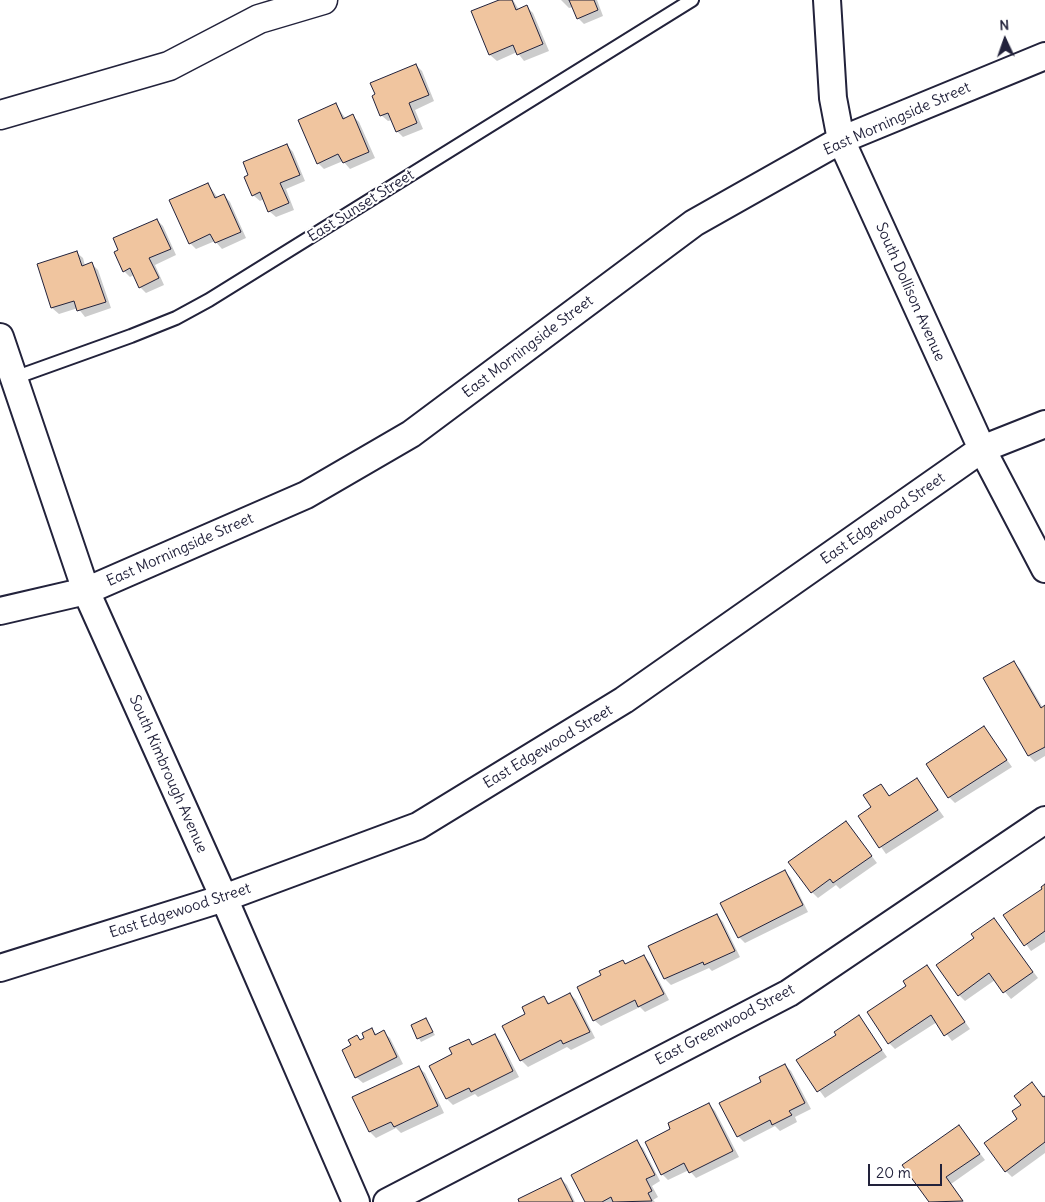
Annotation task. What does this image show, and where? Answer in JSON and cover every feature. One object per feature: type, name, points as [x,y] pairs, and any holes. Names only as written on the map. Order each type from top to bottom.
[{"type":"main road","points":[[259,20],[280,0]]},
{"type":"main road","points":[[0,115],[168,66],[259,20],[323,0]]},
{"type":"street","name":"South Dollison Avenue","points":[[827,0],[833,98],[841,140],[982,450],[1045,569]]},
{"type":"street","name":"East Morningside Street","points":[[0,610],[86,591],[306,495],[411,434],[694,223],[841,140],[1045,56]]},
{"type":"street","name":"South Kimbrough Avenue","points":[[0,337],[86,591],[224,898],[356,1202]]},
{"type":"street","name":"East Edgewood Street","points":[[0,968],[224,898],[418,826],[624,700],[982,450],[1045,424]]},
{"type":"street","name":"East Greenwood Street","points":[[387,1202],[789,993],[1045,820]]},
{"type":"lane","name":"East Sunset Street","points":[[14,378],[176,318],[209,300],[692,0]]},
{"type":"building","points":[[499,0],[512,0],[516,10],[527,5],[543,44],[517,55],[513,45],[489,55],[471,11]]},
{"type":"building","points":[[569,0],[594,0],[598,10],[577,19]]},
{"type":"building","points":[[416,64],[429,95],[409,103],[417,123],[396,132],[388,113],[380,116],[372,96],[375,94],[370,83]]},
{"type":"building","points":[[336,103],[343,119],[353,114],[369,152],[343,163],[338,154],[317,164],[298,120]]},
{"type":"building","points":[[287,144],[300,175],[280,183],[289,203],[268,212],[260,192],[252,196],[244,177],[248,175],[243,162]]},
{"type":"building","points":[[208,183],[215,198],[224,194],[241,232],[215,243],[210,234],[189,244],[169,200]]},
{"type":"building","points":[[157,219],[171,249],[149,258],[159,278],[139,288],[130,268],[123,272],[114,252],[118,250],[113,238]]},
{"type":"building","points":[[77,251],[82,266],[92,262],[106,302],[77,311],[74,301],[51,308],[37,264]]},
{"type":"building","points":[[1014,661],[1041,708],[1045,705],[1045,747],[1028,756],[983,678]]},
{"type":"building","points":[[984,726],[1007,760],[948,798],[926,764]]},
{"type":"building","points":[[917,778],[938,810],[879,848],[858,816],[871,807],[863,795],[881,784],[889,796]]},
{"type":"building","points":[[846,821],[872,856],[833,883],[830,879],[811,893],[788,862]]},
{"type":"building","points":[[785,870],[803,905],[738,938],[720,903]]},
{"type":"building","points":[[1045,884],[1045,931],[1024,946],[1003,915],[1042,889],[1041,887]]},
{"type":"building","points":[[717,914],[735,951],[704,965],[703,962],[664,979],[648,946]]},
{"type":"building","points":[[994,918],[1033,972],[1003,993],[989,973],[958,996],[936,965],[974,938],[971,934]]},
{"type":"building","points":[[644,955],[664,994],[638,1007],[635,1000],[593,1021],[577,987],[601,975],[599,971],[623,960],[625,964]]},
{"type":"building","points":[[927,965],[965,1022],[944,1036],[931,1015],[888,1044],[867,1012],[906,986],[903,981]]},
{"type":"building","points":[[570,993],[590,1032],[563,1044],[561,1040],[520,1061],[502,1026],[525,1014],[522,1007],[544,996],[548,1004]]},
{"type":"building","points":[[859,1015],[882,1050],[817,1092],[796,1060],[836,1035],[834,1032]]},
{"type":"building","points":[[426,1018],[433,1032],[417,1039],[411,1025]]},
{"type":"building","points":[[372,1028],[375,1035],[384,1030],[397,1057],[355,1078],[342,1050],[351,1045],[348,1040],[357,1035],[360,1040],[364,1038],[362,1033]]},
{"type":"building","points":[[495,1034],[513,1071],[471,1092],[469,1088],[446,1099],[429,1066],[452,1054],[449,1048],[469,1039],[472,1045]]},
{"type":"building","points":[[785,1064],[805,1103],[789,1111],[792,1115],[772,1125],[770,1120],[737,1137],[719,1103],[761,1082],[759,1077]]},
{"type":"building","points":[[419,1066],[438,1106],[394,1127],[391,1122],[369,1132],[352,1097]]},
{"type":"building","points":[[1032,1082],[1043,1097],[1045,1096],[1045,1142],[1005,1172],[984,1143],[1017,1119],[1012,1111],[1021,1105],[1014,1096]]},
{"type":"building","points":[[709,1103],[733,1151],[689,1173],[684,1163],[661,1175],[645,1142],[670,1129],[668,1123]]},
{"type":"building","points":[[959,1125],[980,1154],[946,1177],[963,1201],[929,1202],[902,1165]]},
{"type":"building","points":[[637,1140],[655,1175],[646,1179],[652,1191],[648,1193],[652,1201],[613,1202],[611,1197],[602,1202],[585,1202],[571,1175]]},
{"type":"building","points":[[561,1178],[573,1202],[519,1202],[518,1199]]}]
